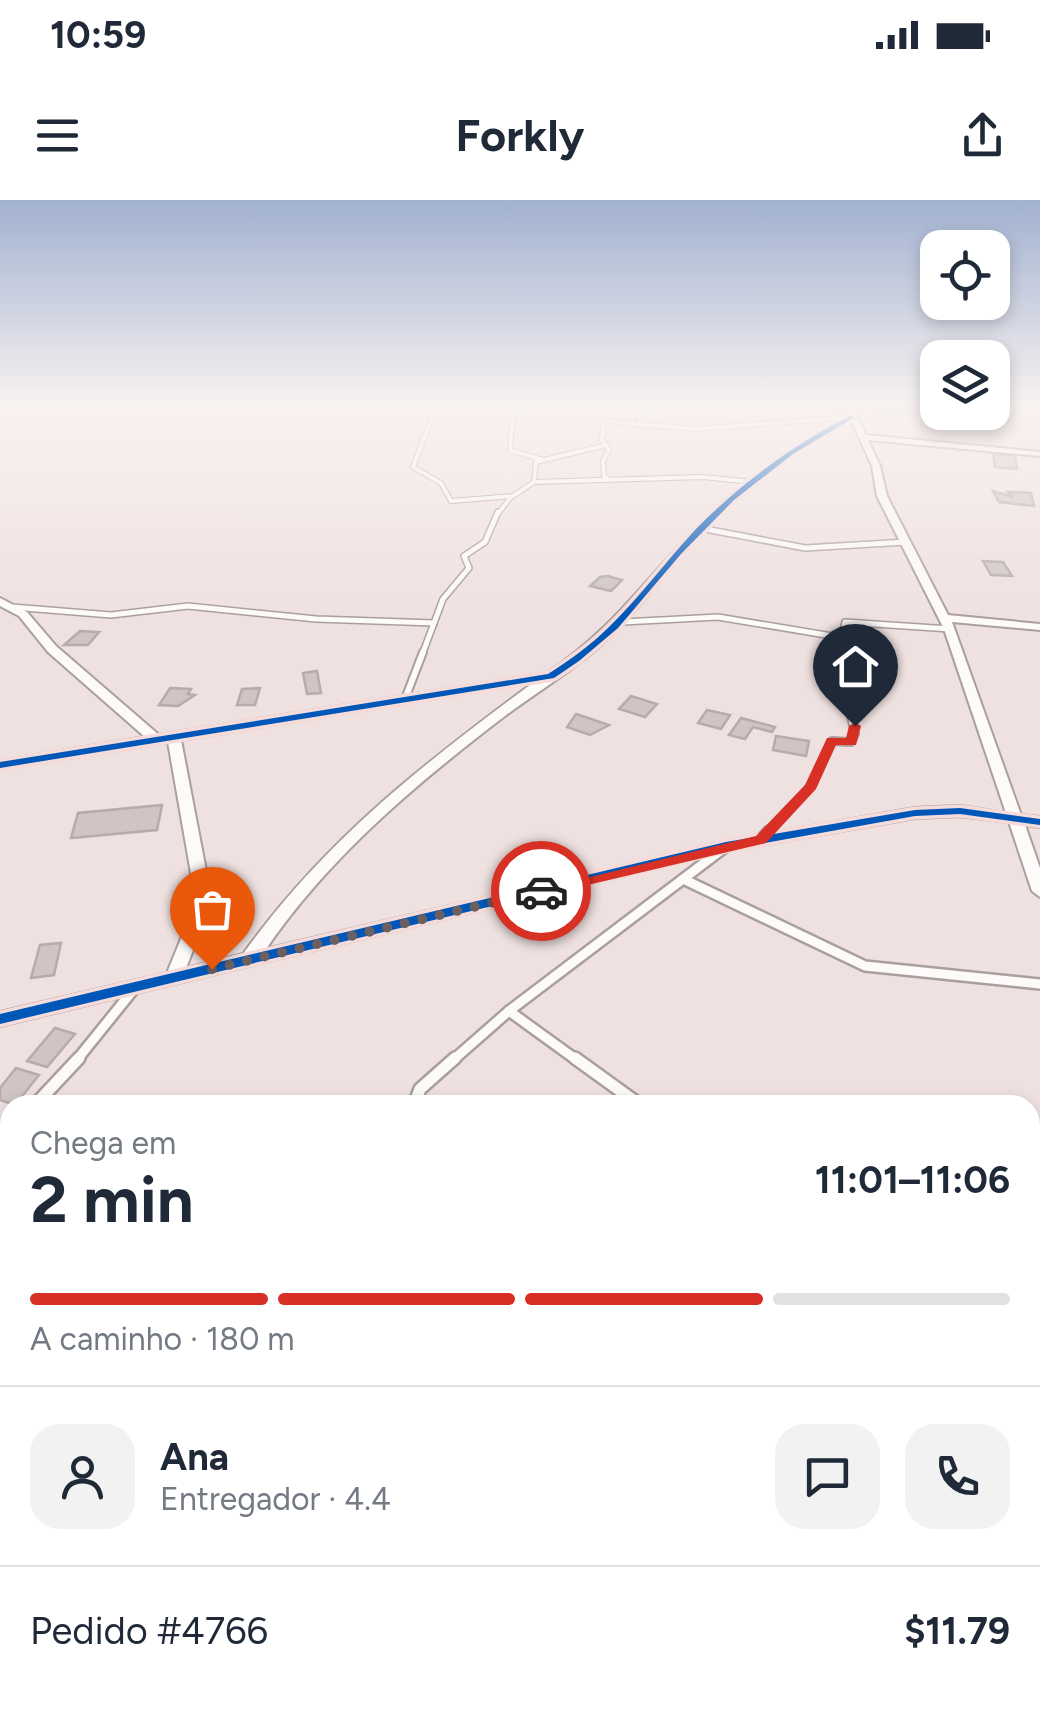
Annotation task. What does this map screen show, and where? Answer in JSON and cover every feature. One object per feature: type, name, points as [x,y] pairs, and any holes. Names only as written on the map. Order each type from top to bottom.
[{"type":"street","points":[[249,960],[306,884],[387,803],[551,676],[593,650],[623,622],[700,528],[764,474]]},
{"type":"street","points":[[878,474],[882,496],[948,624],[1040,891]]},
{"type":"street","points":[[6,604],[156,740]]},
{"type":"street","points":[[948,624],[1040,627]]},
{"type":"street","points":[[0,765],[551,676]]},
{"type":"street","points":[[173,735],[204,902],[174,978]]},
{"type":"street","points":[[0,1019],[726,846],[915,813],[960,811],[1040,822]]},
{"type":"lane","points":[[425,474],[441,483],[451,502],[514,496]]},
{"type":"lane","points":[[405,699],[444,600],[469,568],[464,556],[484,542],[502,503],[534,482],[537,474]]},
{"type":"lane","points":[[604,474],[610,480]]},
{"type":"lane","points":[[534,482],[720,477],[753,482]]},
{"type":"lane","points":[[700,528],[805,548],[906,542]]},
{"type":"lane","points":[[6,604],[111,616],[196,606],[316,619],[434,623]]},
{"type":"lane","points":[[623,622],[718,617],[838,638]]},
{"type":"lane","points":[[761,840],[811,786],[832,741],[851,742],[855,734],[835,668],[838,638],[846,622],[899,629],[948,624]]},
{"type":"lane","points":[[418,1095],[420,1088],[510,1011],[726,846]]},
{"type":"lane","points":[[683,879],[865,966],[1040,984]]},
{"type":"lane","points":[[44,1095],[102,1032],[136,986]]},
{"type":"lane","points":[[510,1011],[626,1095]]},
{"type":"building","points":[[993,491],[1013,497],[1008,492],[1031,493],[1034,506],[999,502]]},
{"type":"building","points":[[983,561],[1003,562],[1012,576],[991,575]]},
{"type":"building","points":[[600,577],[622,580],[611,591],[590,586]]},
{"type":"building","points":[[80,631],[99,632],[88,645],[64,645]]},
{"type":"building","points":[[317,671],[321,693],[307,694],[303,673]]},
{"type":"building","points":[[170,688],[191,689],[188,694],[195,695],[178,706],[159,705]]},
{"type":"building","points":[[260,688],[255,705],[237,705],[242,689]]},
{"type":"building","points":[[631,696],[657,704],[645,717],[619,709]]},
{"type":"building","points":[[707,710],[730,715],[721,729],[698,723]]},
{"type":"building","points":[[576,714],[609,725],[590,735],[567,727]]},
{"type":"building","points":[[741,718],[775,727],[772,732],[753,727],[745,739],[729,735]]},
{"type":"building","points":[[776,736],[809,741],[806,756],[773,750]]},
{"type":"building","points":[[162,805],[157,830],[71,838],[78,813]]},
{"type":"building","points":[[61,943],[54,975],[31,978],[40,945]]},
{"type":"building","points":[[55,1028],[75,1034],[47,1067],[27,1061]]},
{"type":"building","points":[[16,1068],[39,1075],[23,1095],[0,1095],[0,1088]]},
{"type":"cycle path","points":[[0,765],[551,676],[615,626],[714,515],[762,474]]},
{"type":"cycle path","points":[[0,1019],[726,846],[915,813],[960,811],[1040,822]]},
{"type":"way so far","points":[[212,969],[541,891]]},
{"type":"route","points":[[541,891],[761,840],[811,786],[832,741],[851,742],[855,726]]}]
